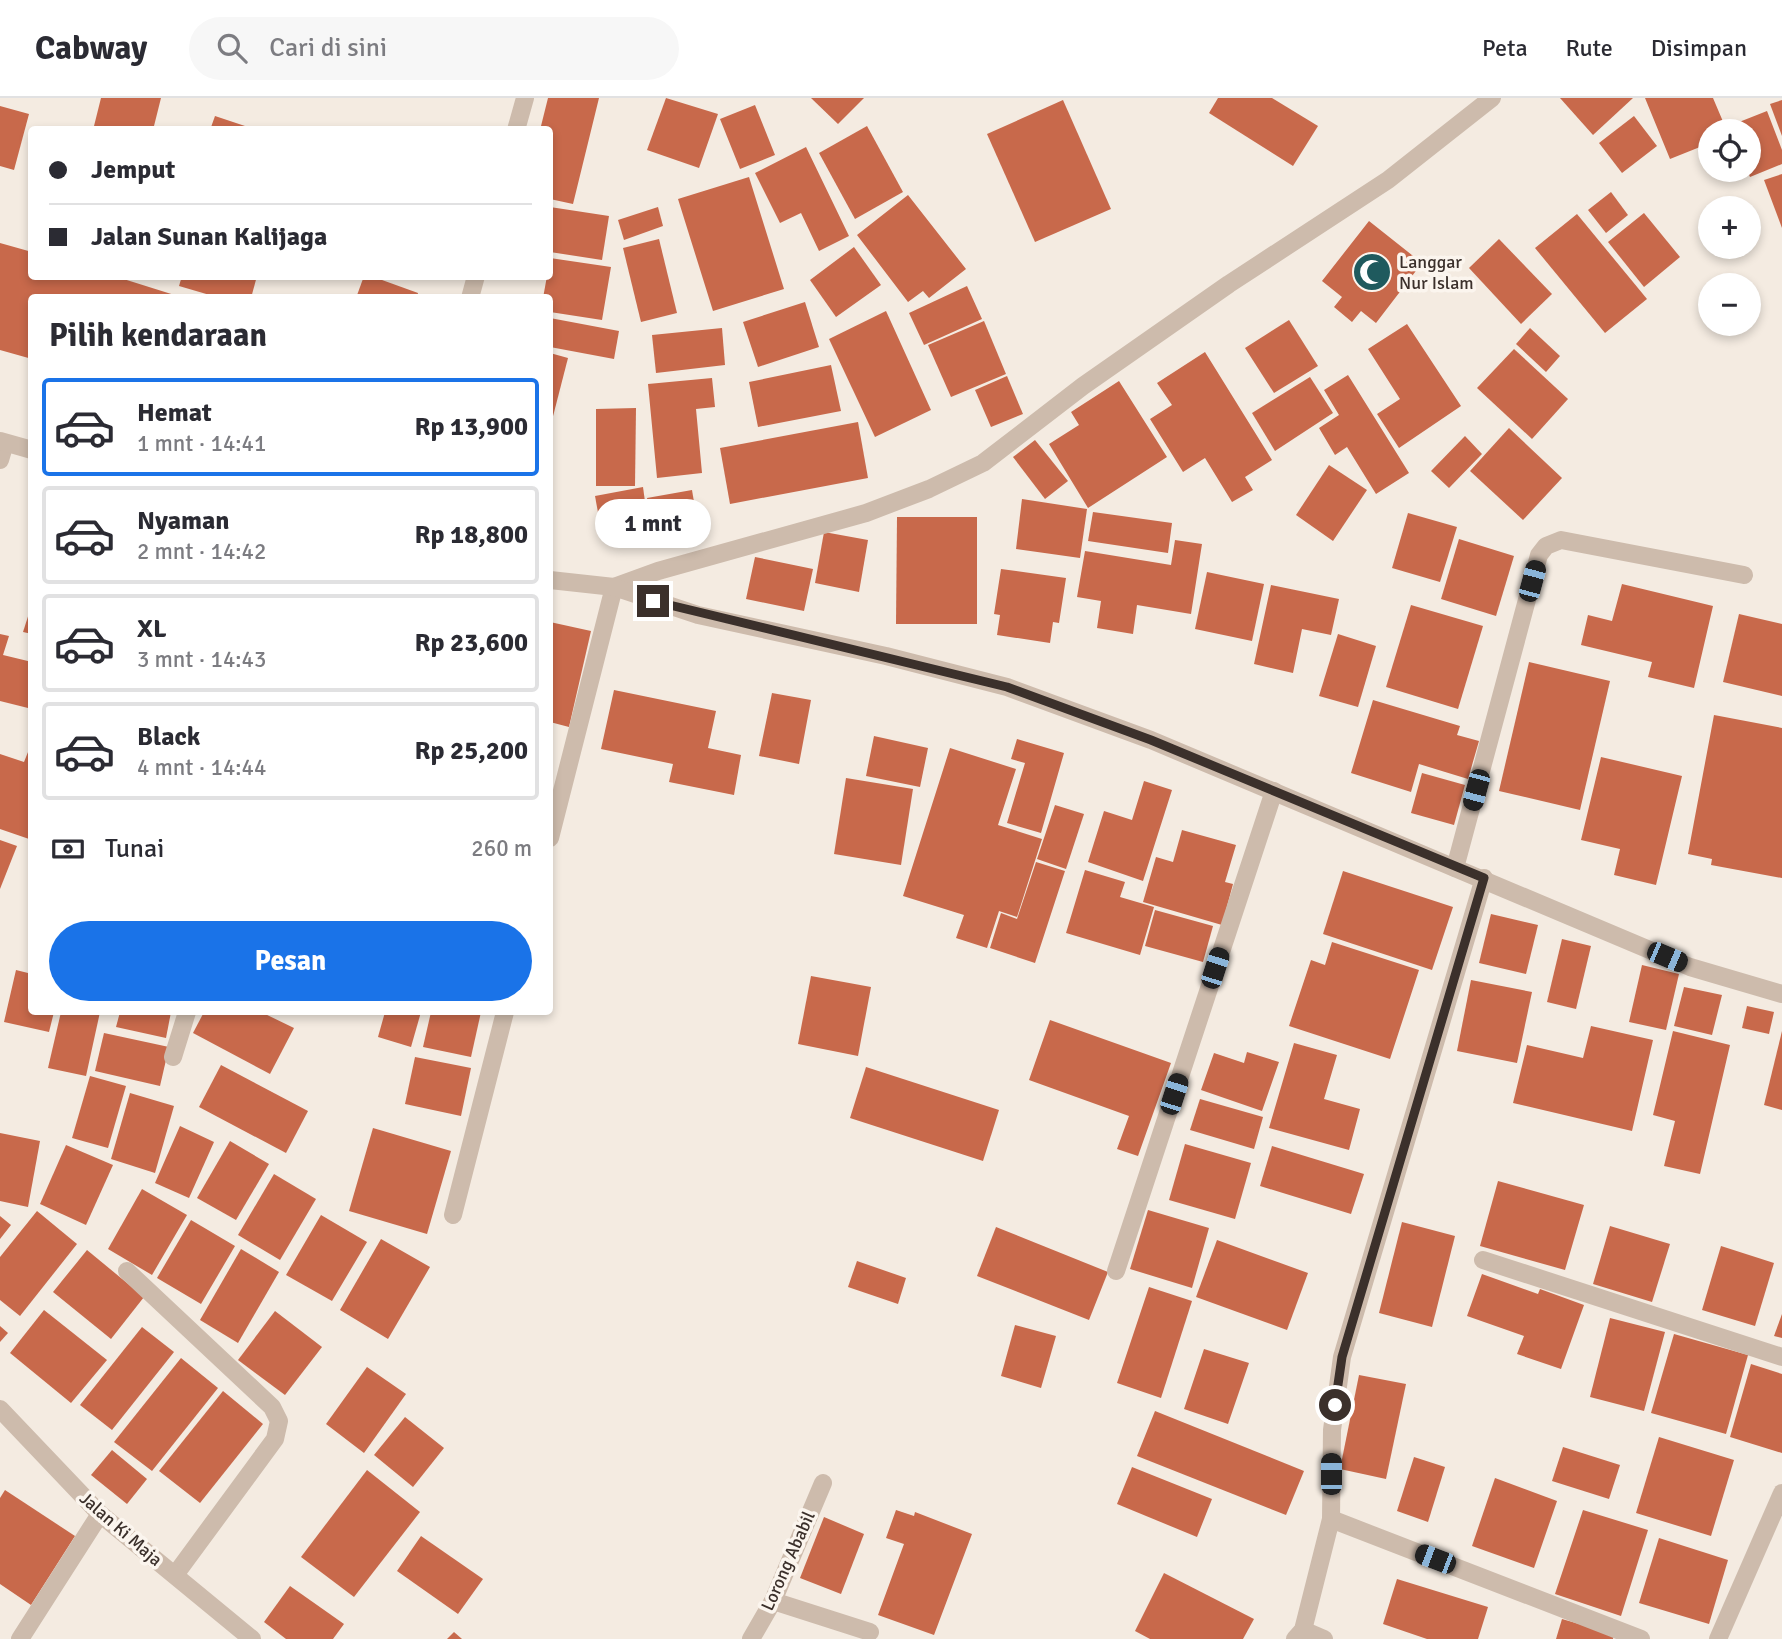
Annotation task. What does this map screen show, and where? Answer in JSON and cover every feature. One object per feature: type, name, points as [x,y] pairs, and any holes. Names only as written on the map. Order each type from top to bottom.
[{"type":"street","points":[[517,126],[525,98]]},
{"type":"street","points":[[614,587],[658,571],[866,513],[929,489],[983,463],[1083,386],[1207,299],[1388,180],[1492,98]]},
{"type":"street","points":[[2,448],[28,450]]},
{"type":"street","points":[[1455,868],[1539,555],[1546,546],[1561,540],[1744,575]]},
{"type":"street","points":[[553,580],[614,587],[698,615],[1007,687],[1151,740],[1690,967],[1782,994]]},
{"type":"street","points":[[553,826],[614,587]]},
{"type":"street","points":[[1116,1271],[1273,791]]},
{"type":"street","points":[[1324,1639],[1299,1634],[1331,1518],[1332,1430],[1342,1357],[1484,878]]},
{"type":"street","points":[[173,1057],[186,1015]]},
{"type":"street","points":[[453,1215],[504,1015]]},
{"type":"street","points":[[1483,1260],[1782,1357]]},
{"type":"street","points":[[127,1271],[272,1407],[279,1421],[275,1438],[175,1575]]},
{"type":"street","name":"Jalan Ki Maja","points":[[0,1409],[100,1514],[252,1639]]},
{"type":"street","name":"Lorong Ababil","points":[[751,1639],[773,1601],[823,1483]]},
{"type":"street","points":[[1718,1639],[1782,1493]]},
{"type":"street","points":[[20,1639],[100,1514]]},
{"type":"street","points":[[1331,1518],[1642,1639]]},
{"type":"street","points":[[773,1601],[870,1632]]},
{"type":"building","points":[[101,98],[161,98],[154,126],[94,126]]},
{"type":"building","points":[[548,98],[599,98],[573,204],[553,200],[553,126],[541,126]]},
{"type":"building","points":[[666,98],[718,114],[699,168],[647,150]]},
{"type":"building","points":[[811,98],[864,98],[838,124]]},
{"type":"building","points":[[1218,98],[1272,98],[1318,126],[1293,166],[1209,113]]},
{"type":"building","points":[[1560,98],[1633,98],[1593,135]]},
{"type":"building","points":[[1645,98],[1713,98],[1722,119],[1698,119],[1698,148],[1670,159]]},
{"type":"building","points":[[1063,100],[1111,209],[1035,242],[987,134]]},
{"type":"building","points":[[1782,100],[1782,136],[1770,104]]},
{"type":"building","points":[[755,105],[775,155],[740,169],[720,119]]},
{"type":"building","points":[[0,106],[29,114],[14,170],[0,166]]},
{"type":"building","points":[[1767,111],[1782,150],[1782,164],[1761,173],[1761,119],[1747,119]]},
{"type":"building","points":[[215,116],[245,126],[211,126]]},
{"type":"building","points":[[1634,116],[1657,146],[1622,173],[1599,143]]},
{"type":"building","points":[[867,126],[903,192],[855,219],[819,153]]},
{"type":"building","points":[[806,147],[849,236],[819,251],[801,213],[780,223],[755,173]]},
{"type":"building","points":[[1782,174],[1782,228],[1764,180]]},
{"type":"building","points":[[749,177],[784,289],[713,311],[678,199]]},
{"type":"building","points":[[1611,192],[1628,215],[1606,233],[1588,210]]},
{"type":"building","points":[[908,195],[966,269],[929,298],[923,291],[908,302],[857,235]]},
{"type":"building","points":[[553,207],[609,216],[602,260],[553,252]]},
{"type":"building","points":[[658,207],[663,226],[624,240],[618,220]]},
{"type":"building","points":[[1644,213],[1680,257],[1644,287],[1608,242]]},
{"type":"building","points":[[1577,214],[1647,299],[1605,333],[1535,248]]},
{"type":"building","name":"Langgar Nur Islam","points":[[1369,221],[1422,263],[1376,323],[1361,311],[1352,322],[1334,307],[1342,297],[1322,281]]},
{"type":"building","points":[[659,239],[677,313],[641,322],[623,248]]},
{"type":"building","points":[[1499,239],[1552,294],[1521,324],[1469,268]]},
{"type":"building","points":[[0,243],[28,251],[28,280],[127,280],[171,294],[28,294],[28,358],[0,350]]},
{"type":"building","points":[[854,247],[881,285],[836,317],[810,280]]},
{"type":"building","points":[[553,258],[611,267],[602,320],[553,312],[553,294],[544,294],[546,280],[553,280]]},
{"type":"building","points":[[181,280],[256,280],[252,294],[206,294],[179,286]]},
{"type":"building","points":[[363,280],[382,280],[418,293],[418,294],[357,294]]},
{"type":"building","points":[[967,286],[982,319],[924,345],[909,313]]},
{"type":"building","points":[[805,302],[819,347],[758,367],[743,322]]},
{"type":"building","points":[[886,311],[931,410],[875,437],[829,339]]},
{"type":"building","points":[[553,319],[619,331],[614,359],[553,348]]},
{"type":"building","points":[[1289,320],[1318,366],[1274,393],[1245,348]]},
{"type":"building","points":[[984,321],[1006,374],[951,397],[928,345]]},
{"type":"building","points":[[1407,324],[1461,406],[1399,448],[1377,414],[1400,399],[1368,349]]},
{"type":"building","points":[[722,328],[725,365],[656,373],[652,335]]},
{"type":"building","points":[[1530,328],[1560,356],[1546,372],[1516,344]]},
{"type":"building","points":[[1514,349],[1568,399],[1532,439],[1477,388]]},
{"type":"building","points":[[1205,352],[1272,460],[1245,477],[1253,490],[1232,502],[1205,458],[1183,472],[1150,419],[1172,405],[1157,383]]},
{"type":"building","points":[[553,354],[568,358],[553,416]]},
{"type":"building","points":[[831,365],[841,411],[758,427],[749,382]]},
{"type":"building","points":[[1348,375],[1409,473],[1376,494],[1347,447],[1335,455],[1319,428],[1339,415],[1324,390]]},
{"type":"building","points":[[1007,376],[1023,414],[991,427],[975,390]]},
{"type":"building","points":[[1310,377],[1333,413],[1275,451],[1252,413]]},
{"type":"building","points":[[712,378],[715,407],[696,409],[702,473],[657,478],[648,384]]},
{"type":"building","points":[[1119,381],[1167,457],[1088,508],[1049,444],[1079,425],[1071,412]]},
{"type":"building","points":[[636,408],[635,486],[596,486],[596,409]]},
{"type":"building","points":[[858,422],[868,478],[730,504],[720,448]]},
{"type":"building","points":[[1509,428],[1562,478],[1523,520],[1470,471]]},
{"type":"building","points":[[1465,436],[1482,454],[1449,488],[1431,471]]},
{"type":"building","points":[[1035,440],[1068,481],[1045,499],[1013,457]]},
{"type":"building","points":[[1329,465],[1367,490],[1333,541],[1296,515]]},
{"type":"building","points":[[643,487],[646,509],[599,518],[595,496]]},
{"type":"building","points":[[692,490],[699,532],[655,540],[647,498]]},
{"type":"building","points":[[1022,499],[1087,509],[1080,558],[1016,549]]},
{"type":"building","points":[[1093,512],[1172,523],[1168,553],[1088,541]]},
{"type":"building","points":[[1408,513],[1457,527],[1440,582],[1392,568]]},
{"type":"building","points":[[897,517],[977,517],[977,624],[896,624]]},
{"type":"building","points":[[824,532],[868,540],[859,592],[815,583]]},
{"type":"building","points":[[1459,539],[1514,556],[1496,616],[1441,599]]},
{"type":"building","points":[[1175,540],[1202,544],[1191,614],[1137,605],[1133,634],[1097,628],[1101,601],[1077,597],[1085,551],[1171,565]]},
{"type":"building","points":[[755,557],[813,569],[804,611],[746,599]]},
{"type":"building","points":[[1001,569],[1066,578],[1059,623],[1053,622],[1050,643],[997,635],[1000,615],[994,614]]},
{"type":"building","points":[[1207,572],[1264,584],[1252,641],[1195,629]]},
{"type":"building","points":[[1622,584],[1713,606],[1694,688],[1648,677],[1652,662],[1581,645],[1588,615],[1612,621]]},
{"type":"building","points":[[1271,585],[1339,599],[1331,635],[1302,629],[1293,673],[1254,664]]},
{"type":"building","points":[[1411,605],[1483,626],[1458,709],[1386,687]]},
{"type":"building","points":[[1739,614],[1782,624],[1782,696],[1723,682]]},
{"type":"building","points":[[28,616],[28,633],[23,632]]},
{"type":"building","points":[[553,623],[591,631],[569,727],[553,723]]},
{"type":"building","points":[[0,634],[9,636],[3,655],[28,661],[28,708],[0,701]]},
{"type":"building","points":[[1338,634],[1376,646],[1358,707],[1319,696]]},
{"type":"building","points":[[1529,662],[1610,681],[1580,810],[1499,791]]},
{"type":"building","points":[[614,690],[716,711],[708,748],[741,755],[734,795],[669,782],[673,764],[601,749]]},
{"type":"building","points":[[772,693],[811,700],[799,764],[759,756]]},
{"type":"building","points":[[1373,700],[1460,726],[1457,735],[1479,741],[1468,779],[1419,764],[1411,792],[1351,773]]},
{"type":"building","points":[[1714,715],[1782,728],[1782,878],[1711,865],[1712,859],[1688,854]]},
{"type":"building","points":[[874,736],[928,748],[920,787],[866,776]]},
{"type":"building","points":[[1017,739],[1064,753],[1041,833],[1007,823],[1025,763],[1011,759]]},
{"type":"building","points":[[950,748],[1016,769],[998,825],[1042,839],[1017,917],[999,911],[987,948],[956,938],[964,915],[903,896]]},
{"type":"building","points":[[28,752],[28,839],[0,829],[0,754],[24,762]]},
{"type":"building","points":[[1601,757],[1682,776],[1656,885],[1614,875],[1620,849],[1581,840]]},
{"type":"building","points":[[1422,773],[1465,785],[1454,825],[1411,813]]},
{"type":"building","points":[[846,778],[913,789],[901,865],[834,854]]},
{"type":"building","points":[[1144,781],[1172,790],[1143,881],[1088,862],[1104,811],[1132,820]]},
{"type":"building","points":[[1055,805],[1084,814],[1066,869],[1037,859]]},
{"type":"building","points":[[1182,830],[1236,845],[1225,882],[1233,884],[1222,925],[1143,902],[1156,857],[1173,862]]},
{"type":"building","points":[[0,840],[17,846],[0,889]]},
{"type":"building","points":[[1036,862],[1065,871],[1035,963],[990,948],[1001,913],[1017,919]]},
{"type":"building","points":[[1085,870],[1125,882],[1120,897],[1154,907],[1140,955],[1066,933]]},
{"type":"building","points":[[1343,871],[1453,907],[1432,970],[1323,934]]},
{"type":"building","points":[[1155,910],[1213,926],[1203,962],[1145,946]]},
{"type":"building","points":[[1491,914],[1538,925],[1526,974],[1479,963]]},
{"type":"building","points":[[1562,939],[1591,946],[1576,1009],[1547,1002]]},
{"type":"building","points":[[1332,942],[1419,970],[1390,1059],[1289,1026],[1311,960],[1325,965]]},
{"type":"building","points":[[1642,965],[1679,974],[1666,1030],[1629,1022]]},
{"type":"building","points":[[16,970],[28,973],[28,1015],[53,1015],[49,1032],[4,1022]]},
{"type":"building","points":[[811,976],[871,987],[858,1056],[798,1044]]},
{"type":"building","points":[[1471,980],[1532,992],[1517,1063],[1457,1051]]},
{"type":"building","points":[[1684,987],[1722,995],[1712,1035],[1674,1026]]},
{"type":"building","points":[[1747,1006],[1774,1012],[1769,1034],[1742,1028]]},
{"type":"building","points":[[60,1015],[99,1015],[86,1076],[48,1068]]},
{"type":"building","points":[[119,1015],[170,1015],[166,1038],[116,1027]]},
{"type":"building","points":[[202,1015],[267,1015],[294,1028],[270,1074],[193,1033]]},
{"type":"building","points":[[384,1015],[420,1015],[411,1047],[378,1037]]},
{"type":"building","points":[[430,1015],[480,1015],[471,1057],[423,1047]]},
{"type":"building","points":[[1050,1020],[1171,1063],[1138,1156],[1117,1149],[1129,1116],[1029,1080]]},
{"type":"building","points":[[1591,1026],[1653,1040],[1632,1131],[1513,1103],[1527,1045],[1583,1058]]},
{"type":"building","points":[[1673,1031],[1730,1045],[1700,1174],[1664,1166],[1675,1121],[1653,1115]]},
{"type":"building","points":[[1782,1031],[1782,1110],[1764,1105]]},
{"type":"building","points":[[104,1033],[169,1047],[160,1086],[95,1071]]},
{"type":"building","points":[[1294,1043],[1337,1055],[1324,1099],[1360,1109],[1349,1150],[1269,1128]]},
{"type":"building","points":[[1247,1052],[1279,1062],[1262,1111],[1201,1090],[1214,1053],[1244,1063]]},
{"type":"building","points":[[415,1057],[471,1068],[461,1116],[405,1104]]},
{"type":"building","points":[[221,1065],[308,1111],[286,1153],[199,1107]]},
{"type":"building","points":[[866,1067],[999,1110],[983,1161],[850,1118]]},
{"type":"building","points":[[90,1076],[126,1086],[108,1148],[72,1138]]},
{"type":"building","points":[[130,1093],[174,1106],[155,1173],[111,1159]]},
{"type":"building","points":[[1200,1099],[1263,1117],[1254,1149],[1190,1130]]},
{"type":"building","points":[[180,1126],[214,1142],[189,1198],[155,1183]]},
{"type":"building","points":[[373,1128],[451,1151],[427,1234],[349,1211]]},
{"type":"building","points":[[0,1133],[40,1141],[28,1207],[0,1201]]},
{"type":"building","points":[[230,1141],[269,1164],[236,1220],[197,1198]]},
{"type":"building","points":[[1185,1144],[1251,1163],[1235,1219],[1169,1200]]},
{"type":"building","points":[[66,1145],[113,1165],[86,1225],[40,1204]]},
{"type":"building","points":[[1272,1146],[1364,1174],[1351,1214],[1260,1186]]},
{"type":"building","points":[[274,1174],[316,1199],[280,1260],[238,1235]]},
{"type":"building","points":[[1498,1181],[1584,1205],[1565,1270],[1480,1246]]},
{"type":"building","points":[[142,1189],[187,1215],[152,1275],[108,1249]]},
{"type":"building","points":[[1148,1210],[1209,1228],[1192,1288],[1130,1269]]},
{"type":"building","points":[[37,1211],[77,1244],[20,1316],[0,1300],[0,1257]]},
{"type":"building","points":[[321,1215],[367,1242],[332,1301],[286,1275]]},
{"type":"building","points":[[0,1216],[11,1225],[0,1239]]},
{"type":"building","points":[[191,1220],[235,1246],[201,1304],[157,1278]]},
{"type":"building","points":[[1402,1222],[1455,1236],[1432,1327],[1379,1313]]},
{"type":"building","points":[[1610,1226],[1670,1244],[1652,1302],[1593,1284]]},
{"type":"building","points":[[996,1227],[1108,1272],[1089,1320],[977,1276]]},
{"type":"building","points":[[381,1239],[430,1267],[388,1339],[340,1310]]},
{"type":"building","points":[[1217,1240],[1308,1273],[1287,1330],[1196,1297]]},
{"type":"building","points":[[1721,1246],[1774,1263],[1755,1326],[1702,1310]]},
{"type":"building","points":[[241,1249],[279,1272],[238,1343],[200,1320]]},
{"type":"building","points":[[87,1250],[144,1297],[111,1339],[53,1292]]},
{"type":"building","points":[[857,1261],[906,1278],[898,1304],[848,1287]]},
{"type":"building","points":[[1482,1274],[1538,1294],[1540,1289],[1584,1305],[1561,1369],[1517,1354],[1524,1336],[1467,1316]]},
{"type":"building","points":[[1149,1287],[1192,1301],[1161,1398],[1117,1383]]},
{"type":"building","points":[[44,1310],[107,1360],[71,1403],[10,1353]]},
{"type":"building","points":[[275,1311],[322,1347],[285,1395],[238,1360]]},
{"type":"building","points":[[1782,1314],[1782,1338],[1774,1336]]},
{"type":"building","points":[[1610,1318],[1665,1332],[1644,1411],[1590,1397]]},
{"type":"building","points":[[1015,1325],[1056,1336],[1041,1388],[1001,1376]]},
{"type":"building","points":[[0,1326],[8,1333],[0,1342]]},
{"type":"building","points":[[142,1327],[174,1352],[112,1430],[80,1405]]},
{"type":"building","points":[[1674,1334],[1748,1355],[1726,1434],[1651,1413]]},
{"type":"building","points":[[1204,1349],[1249,1363],[1228,1424],[1184,1409]]},
{"type":"building","points":[[181,1358],[218,1388],[152,1471],[114,1442]]},
{"type":"building","points":[[1751,1364],[1782,1374],[1782,1453],[1730,1437]]},
{"type":"building","points":[[367,1367],[406,1394],[364,1453],[326,1424]]},
{"type":"building","points":[[1359,1375],[1406,1384],[1386,1479],[1340,1469]]},
{"type":"building","points":[[223,1391],[263,1424],[200,1503],[159,1471]]},
{"type":"building","points":[[1155,1411],[1304,1471],[1286,1515],[1137,1456]]},
{"type":"building","points":[[405,1417],[444,1448],[413,1487],[374,1455]]},
{"type":"building","points":[[1659,1437],[1734,1460],[1711,1536],[1636,1513]]},
{"type":"building","points":[[1563,1447],[1620,1465],[1609,1499],[1552,1481]]},
{"type":"building","points":[[112,1450],[147,1479],[127,1504],[91,1475]]},
{"type":"building","points":[[1414,1457],[1445,1467],[1428,1522],[1397,1511]]},
{"type":"building","points":[[1132,1467],[1212,1499],[1197,1537],[1117,1504]]},
{"type":"building","points":[[367,1470],[420,1512],[354,1597],[301,1557]]},
{"type":"building","points":[[1495,1478],[1557,1501],[1534,1568],[1472,1546]]},
{"type":"building","points":[[5,1490],[75,1536],[31,1605],[0,1584],[0,1498]]},
{"type":"building","points":[[896,1510],[914,1516],[915,1512],[972,1534],[934,1635],[878,1615],[904,1544],[886,1538]]},
{"type":"building","points":[[1583,1510],[1648,1530],[1621,1616],[1555,1594]]},
{"type":"building","points":[[824,1517],[864,1534],[841,1594],[800,1578]]},
{"type":"building","points":[[421,1536],[483,1579],[458,1614],[397,1571]]},
{"type":"building","points":[[1659,1538],[1728,1560],[1709,1624],[1639,1603]]},
{"type":"building","points":[[1164,1573],[1254,1619],[1243,1639],[1150,1639],[1135,1631]]},
{"type":"building","points":[[1397,1579],[1488,1607],[1478,1639],[1427,1639],[1383,1624]]},
{"type":"building","points":[[290,1586],[344,1624],[333,1639],[286,1639],[264,1622]]},
{"type":"building","points":[[1562,1619],[1614,1634],[1613,1639],[1556,1639]]},
{"type":"building","points":[[454,1632],[462,1639],[447,1639]]},
{"type":"place","name":"Langgar Nur Islam","points":[[1372,272]]},
{"type":"route","points":[[653,601],[698,615],[886,656],[1007,687],[1151,740],[1484,878],[1342,1357],[1335,1405]]}]
